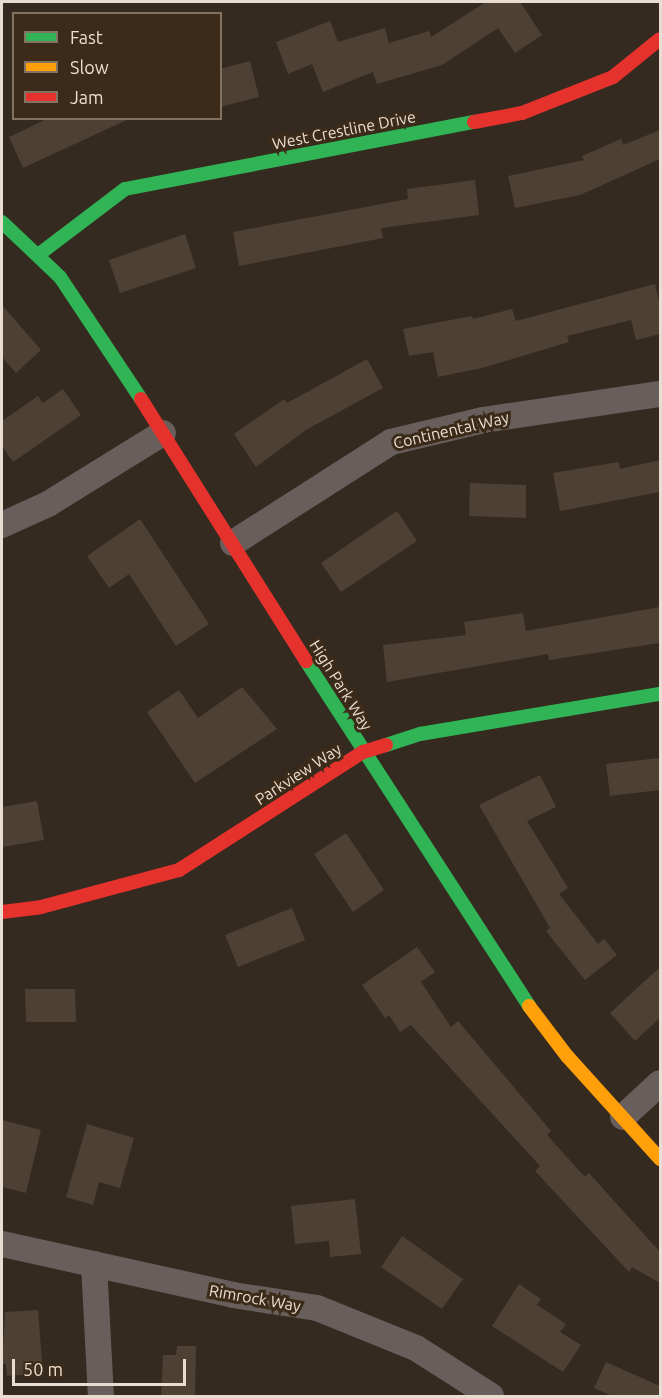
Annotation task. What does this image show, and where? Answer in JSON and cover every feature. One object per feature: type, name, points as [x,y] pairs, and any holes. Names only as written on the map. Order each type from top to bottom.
[{"type":"street","name":"West Crestline Drive","points":[[38,255],[125,189],[522,113],[613,77],[660,39]]},
{"type":"street","name":"High Park Way","points":[[2,222],[38,255],[82,305],[363,752],[531,1009],[567,1056],[660,1159]]},
{"type":"street","name":"Continental Way","points":[[233,543],[391,442],[483,420],[660,394]]},
{"type":"street","points":[[2,525],[48,504],[163,434]]},
{"type":"street","name":"Parkview Way","points":[[2,912],[41,907],[179,870],[363,752],[420,734],[660,694]]},
{"type":"street","points":[[623,1117],[660,1083]]},
{"type":"street","name":"Rimrock Way","points":[[2,1244],[233,1296],[317,1308],[416,1348],[491,1396]]},
{"type":"street","points":[[94,1264],[101,1396]]},
{"type":"building","points":[[486,2],[520,2],[542,35],[515,53],[498,28],[442,65],[377,84],[373,72],[323,92],[312,64],[288,74],[276,42],[330,21],[338,42],[385,28],[389,43],[429,31],[431,37]]},
{"type":"building","points":[[250,61],[259,97],[222,106],[222,68]]},
{"type":"building","points":[[45,120],[127,120],[23,168],[9,137]]},
{"type":"building","points":[[660,130],[660,159],[580,195],[515,208],[508,176],[584,160],[582,156],[621,139],[623,145]]},
{"type":"building","points":[[475,180],[479,215],[381,228],[383,238],[239,266],[233,232],[408,199],[407,189]]},
{"type":"building","points":[[185,234],[196,268],[120,293],[109,260]]},
{"type":"building","points":[[655,284],[660,306],[660,334],[636,340],[631,320],[567,336],[569,342],[482,368],[438,377],[433,352],[409,356],[403,329],[472,316],[473,319],[512,309],[516,321]]},
{"type":"building","points":[[2,305],[41,350],[16,373],[2,357]]},
{"type":"building","points":[[367,359],[383,388],[306,430],[256,467],[234,434],[284,399],[287,403]]},
{"type":"building","points":[[63,389],[81,415],[13,462],[2,446],[2,421],[38,396],[43,403]]},
{"type":"building","points":[[660,460],[660,492],[560,511],[553,473],[619,462],[620,469]]},
{"type":"building","points":[[470,483],[526,485],[526,518],[469,516]]},
{"type":"building","points":[[397,511],[417,541],[341,592],[321,563]]},
{"type":"building","points":[[140,519],[209,624],[176,646],[129,574],[109,588],[87,556]]},
{"type":"building","points":[[660,607],[660,643],[549,660],[548,654],[387,682],[383,645],[466,635],[464,622],[523,613],[526,631]]},
{"type":"building","points":[[242,687],[277,729],[195,783],[147,712],[179,690],[198,718]]},
{"type":"building","points":[[659,758],[660,790],[610,796],[606,764]]},
{"type":"building","points":[[540,775],[556,807],[527,821],[568,888],[559,894],[598,944],[604,939],[617,955],[585,980],[546,931],[550,928],[479,805]]},
{"type":"building","points":[[37,801],[44,840],[2,847],[2,807]]},
{"type":"building","points":[[346,833],[384,890],[353,912],[314,854]]},
{"type":"building","points":[[292,908],[305,940],[238,967],[225,935]]},
{"type":"building","points":[[417,947],[435,972],[421,982],[451,1027],[458,1021],[551,1131],[547,1135],[585,1177],[589,1173],[660,1252],[660,1283],[632,1267],[629,1272],[535,1171],[540,1166],[411,1025],[400,1032],[389,1015],[385,1018],[362,985]]},
{"type":"building","points":[[660,967],[660,1018],[635,1041],[610,1013]]},
{"type":"building","points":[[25,989],[75,989],[76,1022],[26,1022]]},
{"type":"building","points":[[2,1120],[41,1130],[26,1193],[2,1187]]},
{"type":"building","points":[[87,1124],[134,1138],[120,1188],[99,1182],[93,1205],[66,1197]]},
{"type":"building","points":[[355,1199],[361,1254],[330,1257],[329,1241],[295,1244],[291,1206]]},
{"type":"building","points":[[402,1236],[463,1279],[442,1309],[381,1267]]},
{"type":"building","points":[[519,1284],[541,1299],[537,1305],[566,1324],[560,1332],[581,1345],[563,1372],[492,1326]]},
{"type":"building","points":[[38,1310],[43,1373],[7,1376],[6,1364],[2,1364],[5,1312]]},
{"type":"building","points":[[177,1346],[196,1346],[195,1396],[161,1396],[163,1355],[176,1355]]},
{"type":"building","points":[[606,1362],[660,1386],[660,1396],[612,1396],[594,1388]]},
{"type":"traffic: fast","points":[[38,255],[125,189],[474,122]]},
{"type":"traffic: fast","points":[[2,222],[60,277],[141,399]]},
{"type":"traffic: fast","points":[[306,661],[529,1006]]},
{"type":"traffic: fast","points":[[386,745],[420,734],[660,694]]},
{"type":"traffic: slow","points":[[529,1006],[567,1056],[660,1159]]},
{"type":"traffic: jam","points":[[474,122],[522,113],[613,77],[660,39]]},
{"type":"traffic: jam","points":[[141,399],[306,661]]},
{"type":"traffic: jam","points":[[2,912],[41,907],[179,870],[363,752],[386,745]]}]
